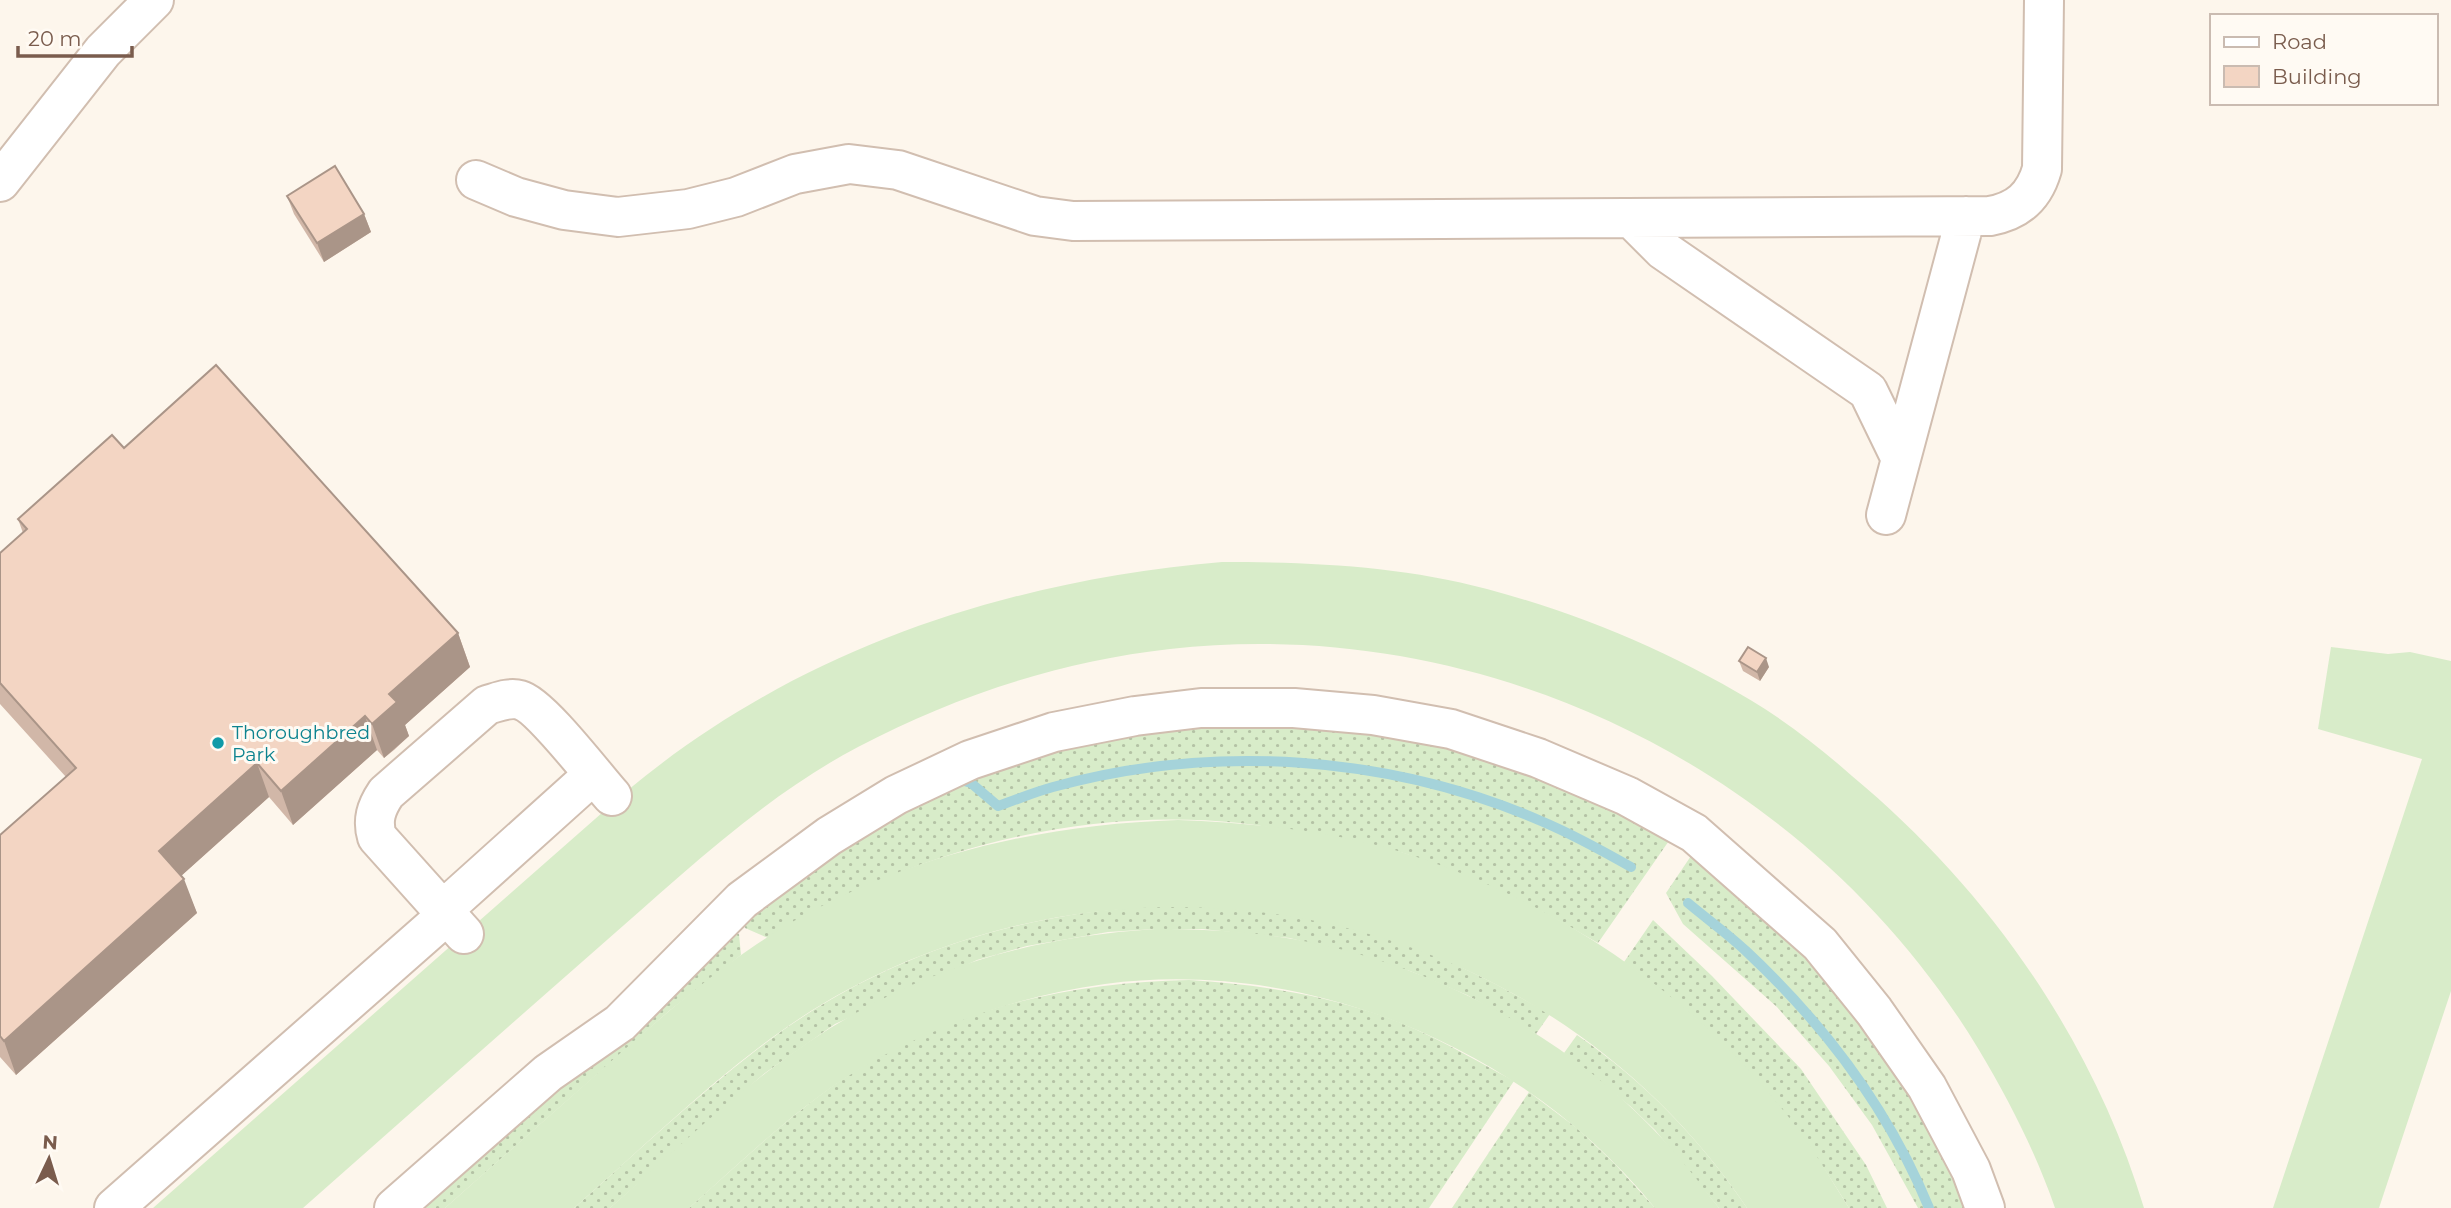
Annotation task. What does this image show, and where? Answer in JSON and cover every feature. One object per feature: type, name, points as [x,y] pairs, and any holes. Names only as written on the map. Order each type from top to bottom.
[{"type":"lane","points":[[0,182],[103,51],[154,0]]},
{"type":"lane","points":[[476,180],[516,197],[564,210],[618,217],[688,209],[736,197],[795,174],[849,164],[898,170],[1035,216],[1073,221],[1990,216],[2013,210],[2032,193],[2042,169],[2044,0]]},
{"type":"lane","points":[[1886,515],[1966,216]]},
{"type":"lane","points":[[1631,218],[1663,250],[1868,391],[1901,459]]},
{"type":"lane","points":[[114,1208],[452,919],[602,786],[537,711],[521,700],[505,699],[487,705],[386,793],[377,808],[374,825],[377,837],[452,919]]},
{"type":"lane","points":[[394,1208],[548,1073],[620,1023],[741,900],[829,836],[896,795],[970,761],[1018,744],[1054,732],[1135,716],[1202,708],[1307,709],[1373,715],[1451,729],[1563,769],[1627,796],[1694,832],[1820,944],[1874,1011],[1927,1087],[1971,1170],[1985,1208]]},
{"type":"green space","points":[[1222,562],[1322,564],[1389,570],[1455,581],[1524,599],[1596,624],[1666,655],[1733,690],[1788,725],[1831,758],[1901,820],[1947,867],[1990,917],[2065,1027],[2096,1085],[2144,1208],[2055,1208],[2031,1147],[1990,1069],[1910,952],[1828,866],[1735,792],[1633,732],[1523,687],[1408,658],[1290,645],[1170,649],[1089,662],[1010,683],[971,697],[858,747],[788,790],[723,839],[303,1208],[153,1208],[628,790],[693,740],[762,698],[833,661],[907,630],[983,605],[1061,586],[1141,571]]},
{"type":"green space","points":[[2331,647],[2388,654],[2410,652],[2451,661],[2451,991],[2379,1208],[2273,1208],[2422,759],[2318,729]]},
{"type":"green space","points":[[1250,715],[1438,735],[1673,835],[1598,943],[1499,890],[1401,852],[1261,826],[1177,820],[1116,822],[994,842],[877,882],[821,908],[768,938],[745,928],[743,914],[819,855],[1015,755]]},
{"type":"green space","points":[[1178,820],[1289,829],[1398,851],[1456,871],[1513,896],[1567,925],[1619,958],[1669,995],[1715,1036],[1758,1080],[1797,1128],[1849,1208],[1747,1208],[1664,1107],[1567,1026],[1457,966],[1339,926],[1216,908],[1091,912],[967,939],[847,990],[774,1036],[705,1091],[574,1208],[445,1208],[680,1002],[757,944],[805,915],[855,890],[958,853],[1067,830]]},
{"type":"green space","points":[[1697,847],[1868,1013],[1977,1208],[1918,1208],[1872,1125],[1829,1066],[1777,1007],[1683,924],[1666,893]]},
{"type":"green space","points":[[1173,905],[1291,916],[1378,935],[1461,967],[1550,1014],[1536,1034],[1467,995],[1410,971],[1290,938],[1202,929],[1155,929],[1108,932],[1027,946],[977,960],[835,1024],[765,1073],[610,1208],[574,1208],[688,1106],[759,1048],[806,1015],[854,987],[904,963],[1007,928],[1117,909]]},
{"type":"green space","points":[[1653,920],[1712,976],[1801,1069],[1866,1165],[1887,1208],[1849,1208],[1802,1137],[1750,1073],[1691,1015],[1624,962]]},
{"type":"green space","points":[[729,929],[739,934],[741,955],[669,1011],[445,1208],[409,1208]]},
{"type":"green space","points":[[1155,929],[1258,934],[1344,950],[1393,965],[1489,1006],[1534,1032],[1617,1094],[1688,1168],[1719,1208],[1655,1208],[1603,1152],[1543,1102],[1478,1060],[1408,1026],[1335,1001],[1259,985],[1182,979],[1105,984],[1045,995],[930,1033],[875,1060],[825,1092],[778,1129],[689,1208],[610,1208],[707,1121],[767,1072],[857,1012],[903,989],[998,954],[1100,934]]},
{"type":"green space","points":[[1189,980],[1283,990],[1374,1013],[1428,1035],[1514,1081],[1429,1208],[689,1208],[820,1095],[880,1057],[921,1036],[963,1019],[1052,994],[1143,982]]},
{"type":"green space","points":[[1577,1035],[1625,1072],[1670,1114],[1711,1159],[1747,1208],[1719,1208],[1655,1130],[1630,1106],[1564,1053]]},
{"type":"green space","points":[[1529,1092],[1578,1129],[1655,1208],[1452,1208]]},
{"type":"building","points":[[335,166],[364,214],[317,243],[287,196]]},
{"type":"building","name":"Thoroughbred Park","points":[[216,365],[458,633],[389,694],[397,702],[372,724],[365,716],[281,791],[257,763],[159,851],[184,879],[4,1041],[0,1036],[0,835],[76,768],[0,683],[0,553],[27,529],[18,519],[112,435],[124,448]]},
{"type":"building","points":[[1748,647],[1766,658],[1757,672],[1739,661]]},
{"type":"waterway","points":[[958,779],[971,783],[998,806],[1053,787],[1114,773],[1175,764],[1238,761],[1300,763],[1362,770],[1423,782],[1483,799],[1553,826],[1631,867]]},
{"type":"waterway","points":[[1688,903],[1775,979],[1828,1039],[1874,1103],[1913,1172],[1929,1208]]},
{"type":"place","name":"Thoroughbred Park","points":[[218,743]]}]
